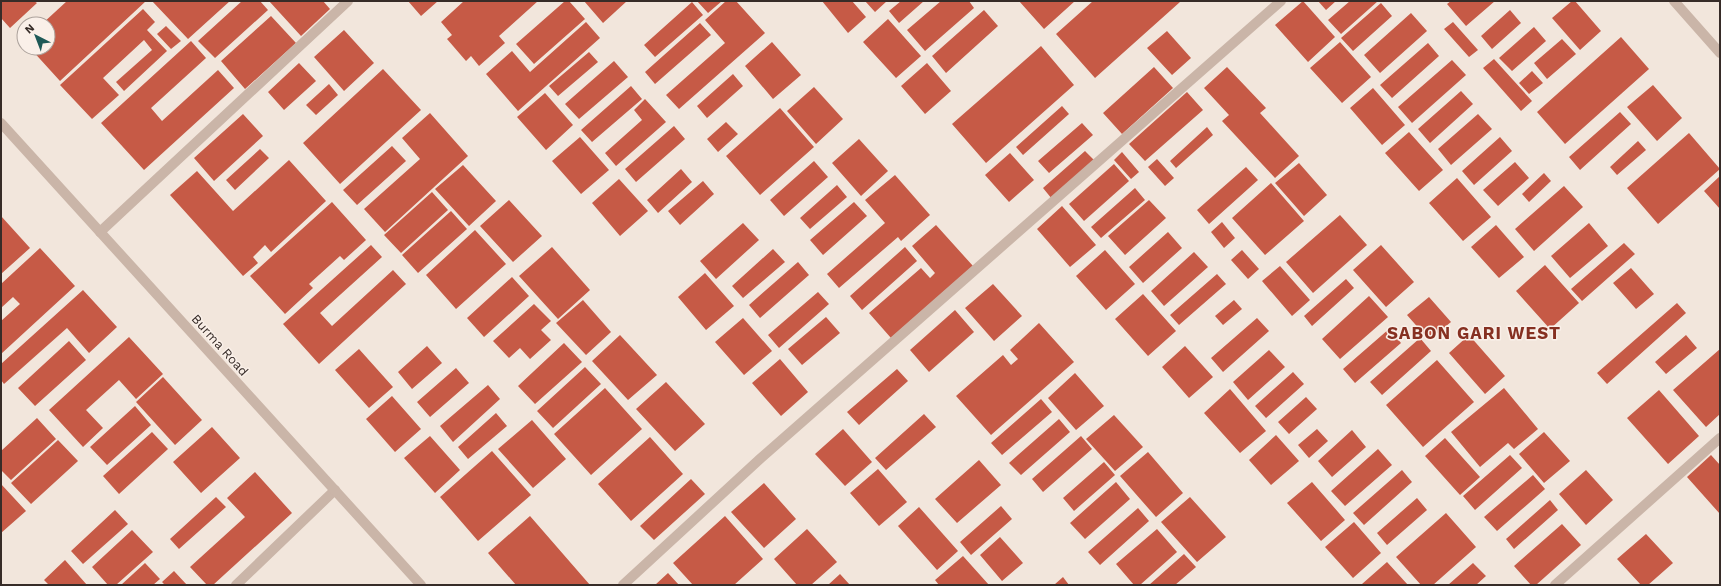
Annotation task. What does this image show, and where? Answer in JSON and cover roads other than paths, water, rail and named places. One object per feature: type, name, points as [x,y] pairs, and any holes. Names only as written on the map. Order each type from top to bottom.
[{"type":"street","points":[[100,232],[348,1]]},
{"type":"street","points":[[624,585],[761,458],[1281,1]]},
{"type":"street","points":[[1674,1],[1720,53]]},
{"type":"street","name":"Burma Road","points":[[1,123],[421,585]]},
{"type":"street","points":[[1555,585],[1720,438]]},
{"type":"street","points":[[236,585],[335,490]]},
{"type":"district","name":"SABON GARI WEST","points":[[1474,333]]}]
